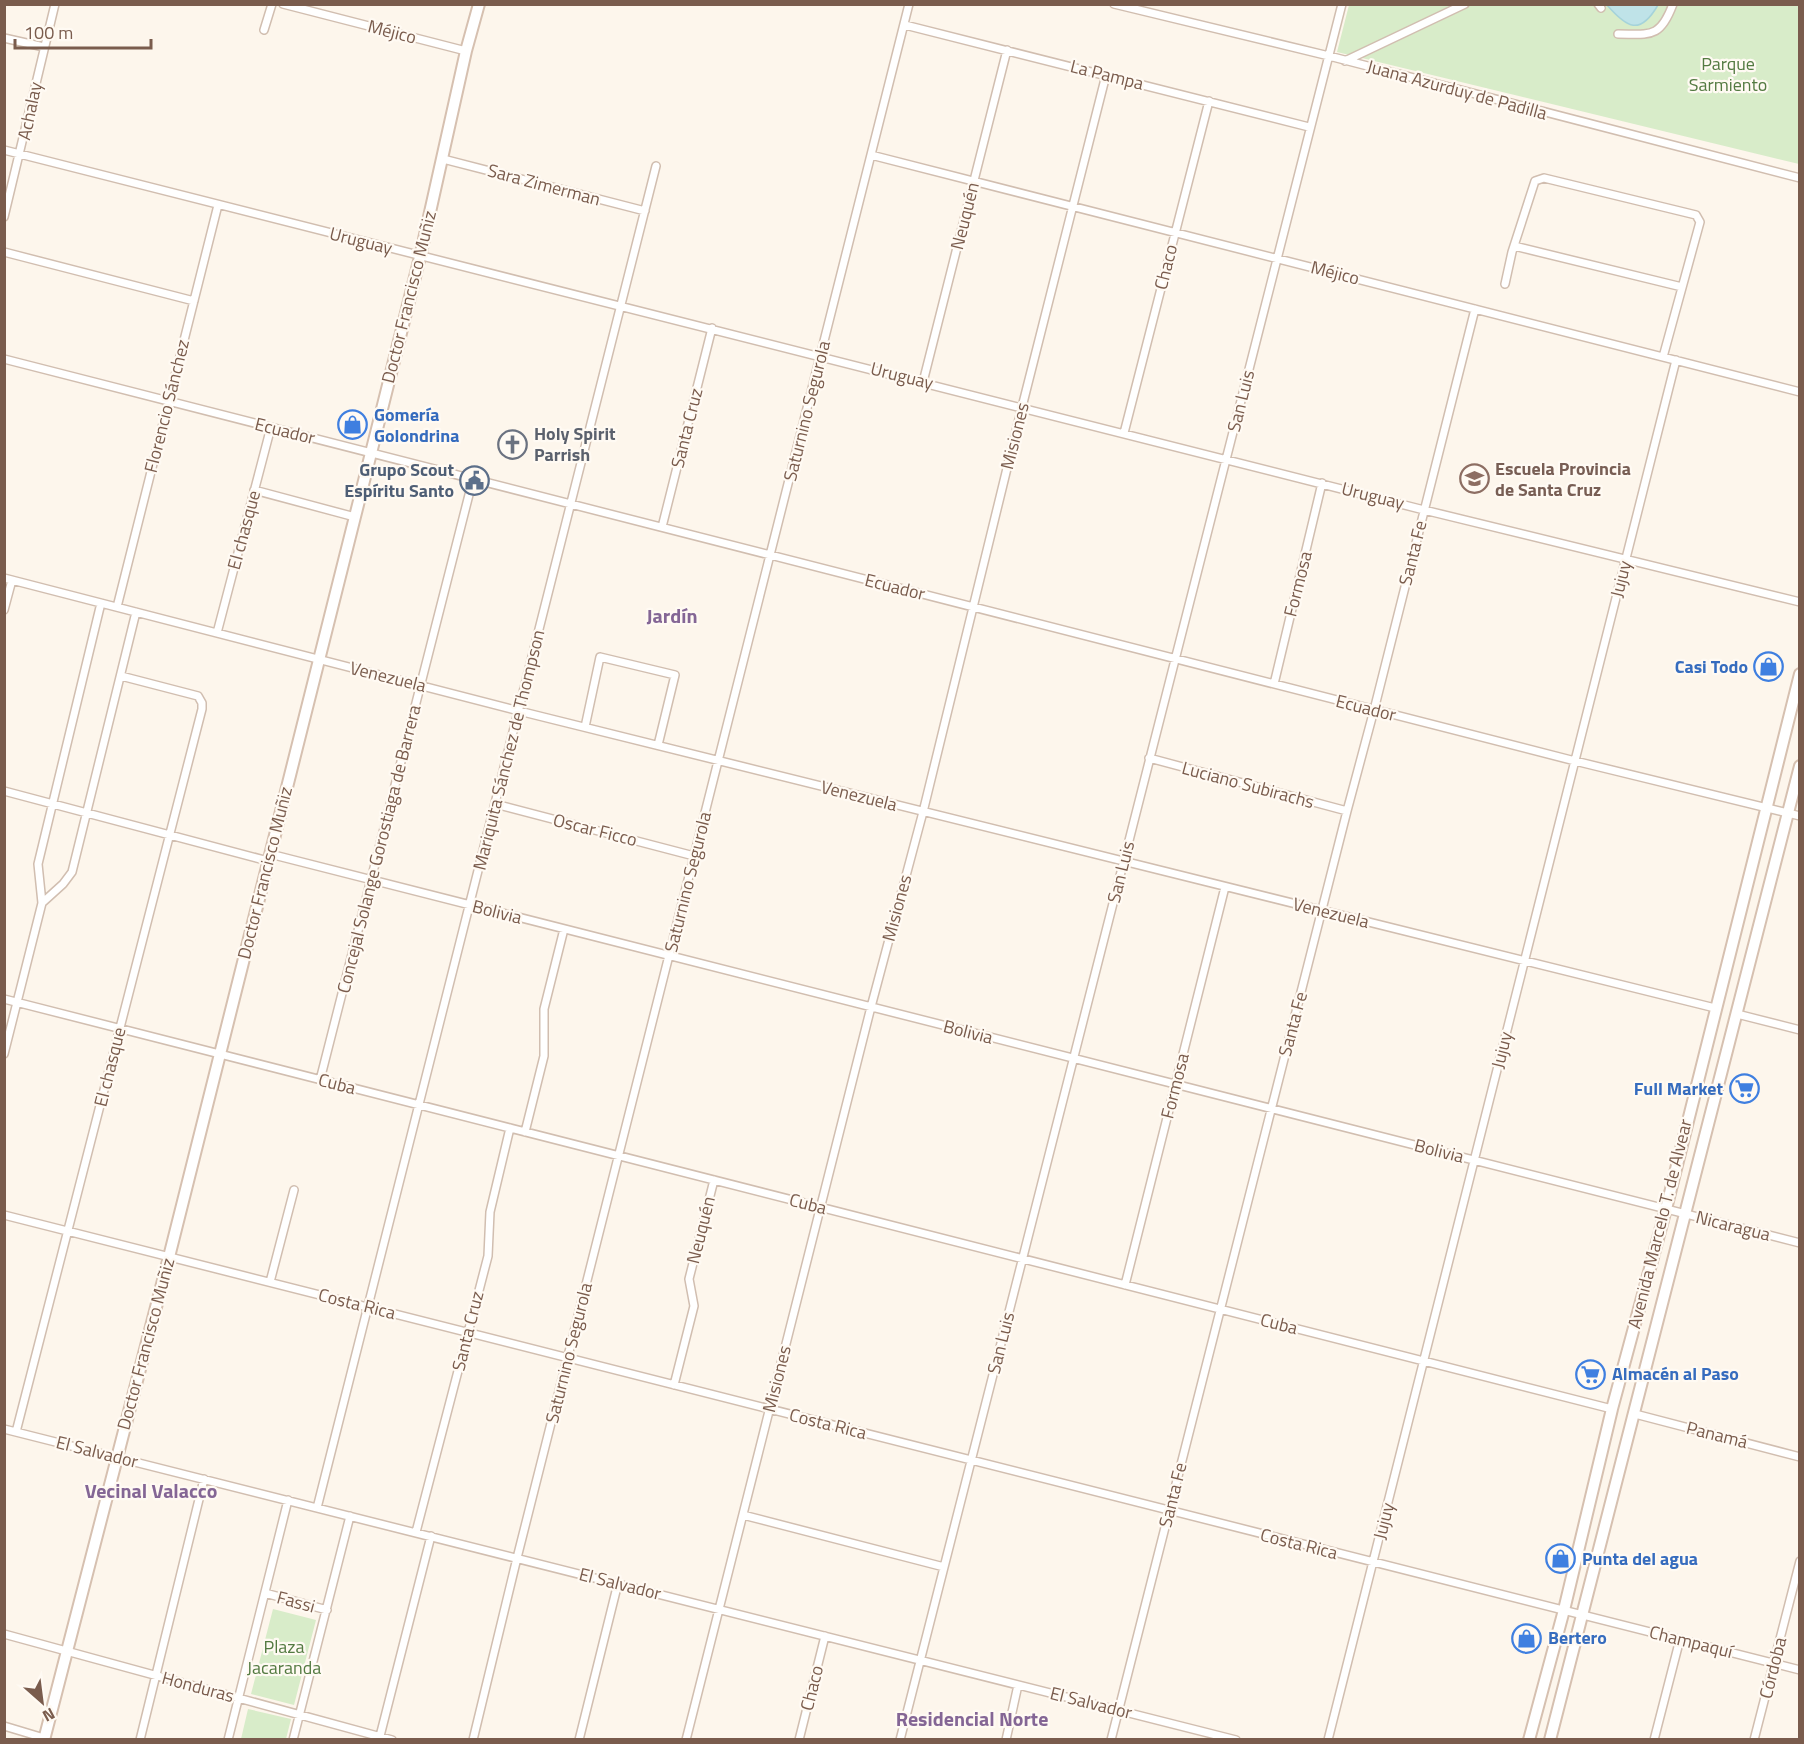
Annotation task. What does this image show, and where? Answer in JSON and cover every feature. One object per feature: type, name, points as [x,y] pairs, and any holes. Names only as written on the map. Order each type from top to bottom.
[{"type":"main road","name":"Doctor Francisco Muñiz","points":[[44,1739],[169,1257],[355,517],[420,256],[466,51],[479,4]]},
{"type":"main road","name":"Avenida Marcelo T. de Alvear","points":[[1529,1740],[1564,1610],[1612,1409],[1666,1209],[1800,674]]},
{"type":"main road","name":"Avenida Marcelo T. de Alvear","points":[[1550,1740],[1800,766]]},
{"type":"street","name":"Achalay","points":[[4,217],[55,4]]},
{"type":"street","points":[[264,30],[272,4]]},
{"type":"street","name":"Méjico","points":[[283,4],[466,51]]},
{"type":"street","name":"Saturnino Segurola","points":[[473,1740],[909,4]]},
{"type":"street","name":"Juana Azurduy de Padilla","points":[[1114,4],[1329,56],[1800,178]]},
{"type":"street","name":"San Luis","points":[[900,1740],[1342,4]]},
{"type":"street","points":[[1345,61],[1465,4]]},
{"type":"street","points":[[1618,34],[1642,35],[1658,31],[1673,4]]},
{"type":"street","name":"La Pampa","points":[[905,25],[1310,127]]},
{"type":"street","points":[[4,38],[44,47]]},
{"type":"street","name":"Neuquén","points":[[923,382],[1007,50]]},
{"type":"street","name":"Misiones","points":[[686,1740],[871,1007],[923,812],[1106,75]]},
{"type":"street","name":"Chaco","points":[[1124,433],[1209,101]]},
{"type":"street","name":"Uruguay","points":[[4,150],[1424,510],[1800,602]]},
{"type":"street","name":"Méjico","points":[[871,155],[1800,392]]},
{"type":"street","name":"Sara Zimerman","points":[[443,159],[645,211]]},
{"type":"street","name":"Mariquita Sánchez de Thompson","points":[[317,1508],[656,166]]},
{"type":"street","points":[[1505,284],[1514,246],[1535,181],[1544,178],[1696,215],[1700,222],[1663,357]]},
{"type":"street","name":"Florencio Sánchez","points":[[117,607],[218,205]]},
{"type":"street","points":[[1514,246],[1682,287]]},
{"type":"street","points":[[4,252],[194,301]]},
{"type":"street","name":"Santa Fe","points":[[1111,1740],[1475,309]]},
{"type":"street","name":"Santa Cruz","points":[[662,527],[712,328]]},
{"type":"street","name":"Ecuador","points":[[4,359],[1374,710],[1800,816]]},
{"type":"street","name":"Jujuy","points":[[1328,1740],[1676,360]]},
{"type":"street","name":"El chasque","points":[[217,633],[271,427]]},
{"type":"street","name":"Concejal Solange Gorostiaga de Barrera","points":[[320,1080],[473,479]]},
{"type":"street","name":"Formosa","points":[[1274,684],[1322,483]]},
{"type":"street","points":[[254,490],[355,517]]},
{"type":"street","points":[[4,610],[8,579]]},
{"type":"street","name":"Venezuela","points":[[8,579],[519,711],[1715,1008]]},
{"type":"street","points":[[4,1054],[42,903],[38,864],[51,803],[101,603]]},
{"type":"street","points":[[42,903],[63,884],[72,872],[136,612]]},
{"type":"street","points":[[585,727],[600,657],[675,675],[658,745]]},
{"type":"street","name":"El chasque","points":[[16,1432],[202,702],[198,696],[120,676]]},
{"type":"street","name":"Luciano Subirachs","points":[[1149,758],[1347,811]]},
{"type":"street","name":"Bolivia","points":[[4,791],[169,835],[371,880],[1666,1209]]},
{"type":"street","name":"Oscar Ficco","points":[[495,804],[694,856]]},
{"type":"street","name":"Formosa","points":[[1125,1285],[1225,887]]},
{"type":"street","points":[[525,1132],[544,1056],[544,1009],[564,929]]},
{"type":"street","name":"Cuba","points":[[4,999],[1612,1409]]},
{"type":"street","points":[[1737,1014],[1800,1030]]},
{"type":"street","name":"Santa Cruz","points":[[416,1532],[488,1256],[490,1212],[510,1128]]},
{"type":"street","name":"Neuquén","points":[[674,1385],[694,1306],[689,1279],[714,1180]]},
{"type":"street","points":[[270,1282],[294,1190]]},
{"type":"street","name":"Nicaragua","points":[[1666,1209],[1800,1243]]},
{"type":"street","name":"Costa Rica","points":[[4,1215],[1582,1614]]},
{"type":"street","name":"Panamá","points":[[1635,1414],[1800,1456]]},
{"type":"street","name":"El Salvador","points":[[4,1429],[1236,1740]]},
{"type":"street","points":[[140,1740],[204,1479]]},
{"type":"street","points":[[228,1740],[288,1500]]},
{"type":"street","points":[[743,1515],[944,1567]]},
{"type":"street","points":[[294,1740],[350,1516]]},
{"type":"street","points":[[379,1738],[431,1536]]},
{"type":"street","name":"Córdoba","points":[[1754,1740],[1800,1561]]},
{"type":"street","points":[[579,1740],[618,1584]]},
{"type":"street","name":"Fassi","points":[[265,1593],[327,1610]]},
{"type":"street","name":"Champaquí","points":[[1582,1614],[1800,1670]]},
{"type":"street","name":"Honduras","points":[[4,1634],[392,1740]]},
{"type":"street","name":"Chaco","points":[[799,1740],[825,1636]]},
{"type":"street","points":[[1654,1740],[1680,1639]]},
{"type":"street","points":[[1006,1740],[1018,1685]]},
{"type":"street","points":[[4,1726],[44,1739]]},
{"type":"green space","name":"Parque Sarmiento","points":[[1349,5],[1799,5],[1799,164],[1337,52]]},
{"type":"green space","name":"Plaza Jacaranda","points":[[273,1609],[316,1620],[294,1705],[251,1694]]},
{"type":"green space","name":"Plaza Jacaranda","points":[[248,1709],[291,1719],[286,1739],[241,1739]]},
{"type":"water","points":[[1607,5],[1658,5],[1645,21],[1639,25],[1633,25],[1621,19]]},
{"type":"place","name":"Gomería Golondrina","points":[[353,425]]},
{"type":"place","name":"Holy Spirit Parrish","points":[[513,444]]},
{"type":"place","name":"Escuela Provincia de Santa Cruz","points":[[1474,479]]},
{"type":"place","name":"Grupo Scout Espíritu Santo","points":[[475,480]]},
{"type":"place","name":"Casi Todo","points":[[1769,667]]},
{"type":"place","name":"Full Market","points":[[1744,1089]]},
{"type":"place","name":"Almacén al Paso","points":[[1591,1374]]},
{"type":"place","name":"Punta del agua","points":[[1561,1559]]},
{"type":"place","name":"Bertero","points":[[1527,1638]]},
{"type":"district","name":"Jardín","points":[[672,616]]},
{"type":"district","name":"Vecinal Valacco","points":[[151,1491]]},
{"type":"district","name":"Residencial Norte","points":[[972,1719]]}]
